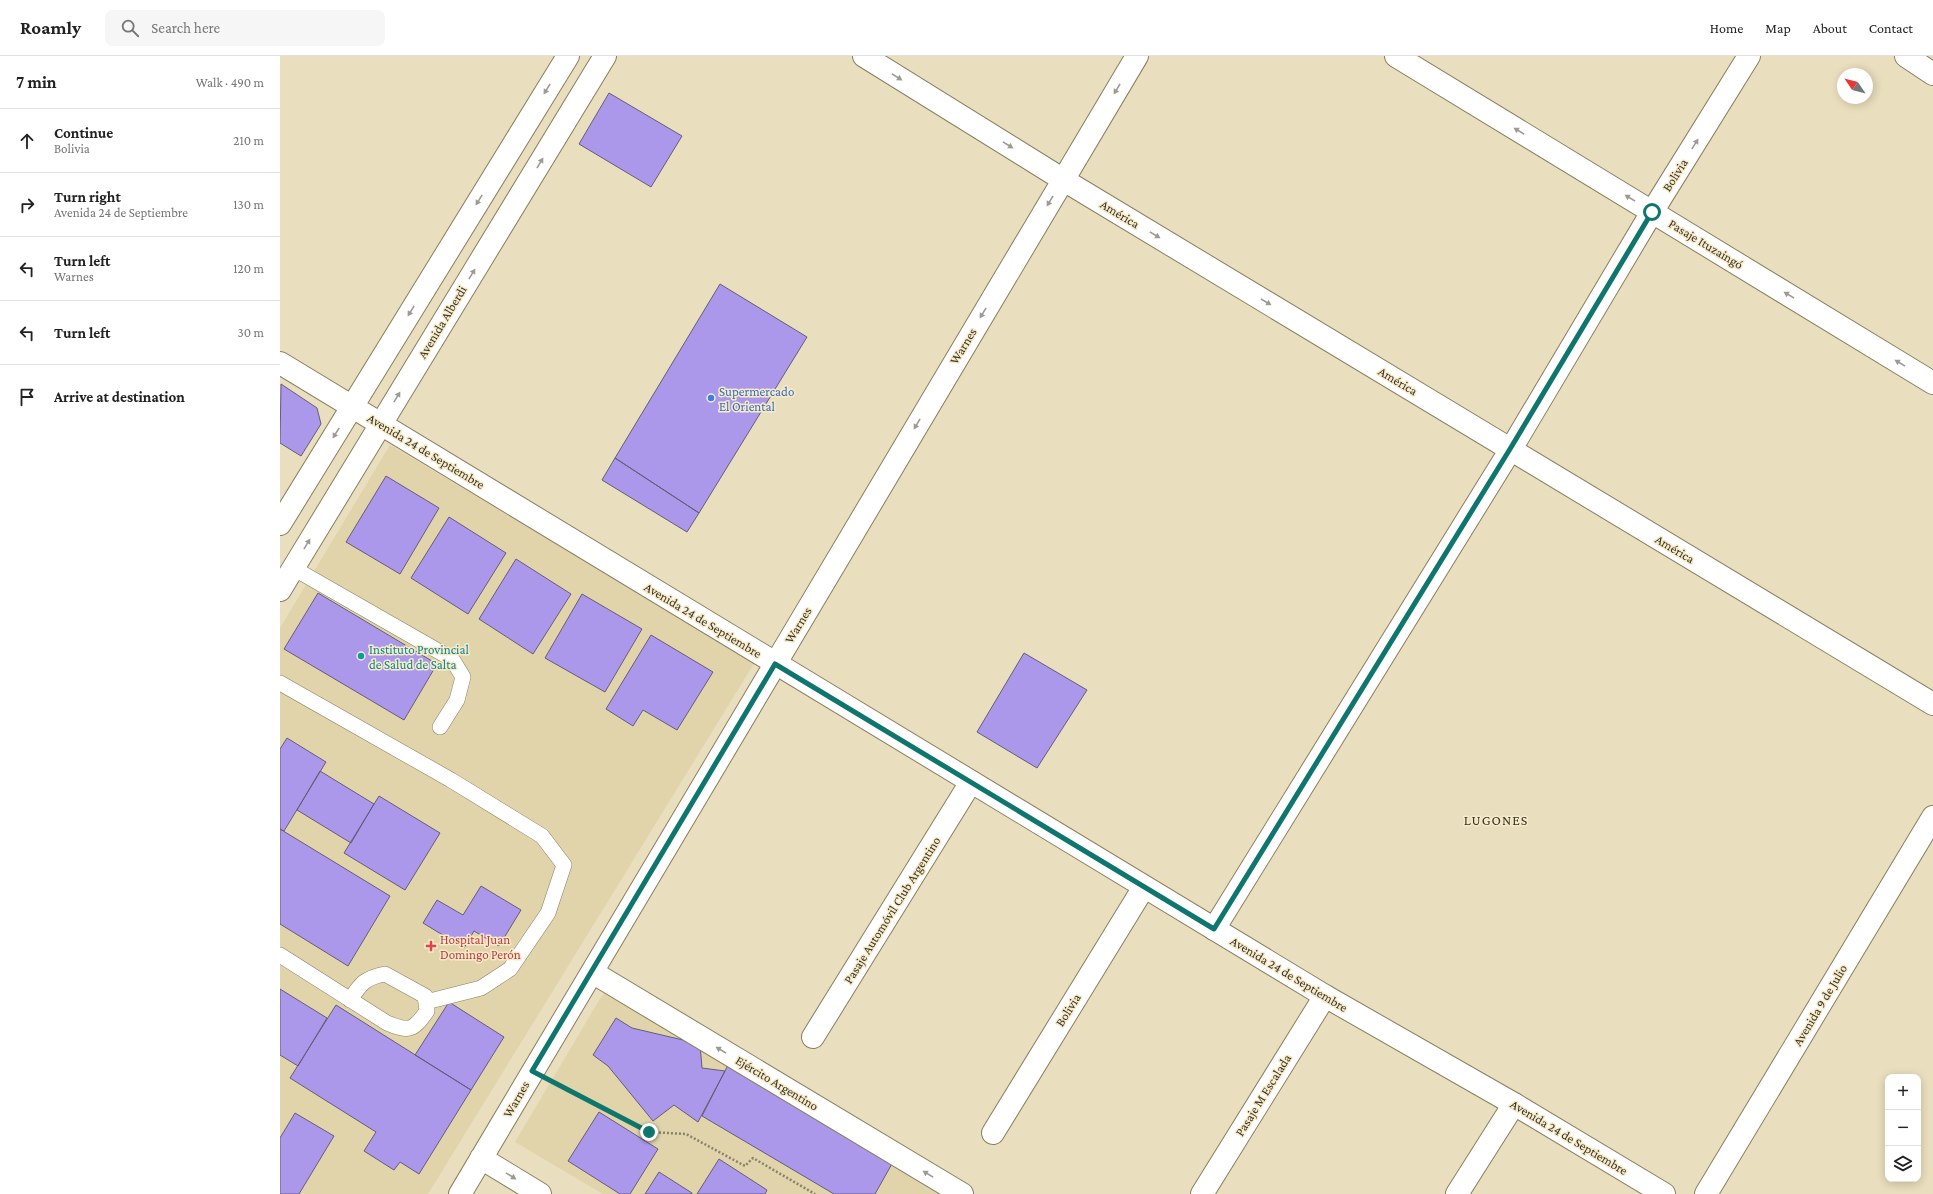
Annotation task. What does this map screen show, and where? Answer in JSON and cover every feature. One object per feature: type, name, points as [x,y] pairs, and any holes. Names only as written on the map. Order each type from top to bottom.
[{"type":"street","points":[[280,524],[568,56]]},
{"type":"street","name":"Avenida Alberdi","points":[[280,590],[380,423],[605,56]]},
{"type":"street","name":"América","points":[[864,56],[1062,179],[1933,704]]},
{"type":"street","name":"Warnes","points":[[460,1194],[1062,179],[1137,56]]},
{"type":"street","name":"Pasaje Ituzaingó","points":[[1396,56],[1933,384]]},
{"type":"street","name":"Bolivia","points":[[1214,929],[1510,449],[1652,212],[1749,56]]},
{"type":"street","points":[[1906,56],[1933,74]]},
{"type":"street","name":"Avenida 24 de Septiembre","points":[[280,363],[1325,996],[1514,1104],[1664,1194]]},
{"type":"street","name":"Pasaje Automóvil Club Argentino","points":[[814,1037],[971,782]]},
{"type":"street","name":"Avenida 9 de Julio","points":[[1706,1194],[1933,817]]},
{"type":"street","name":"Bolivia","points":[[993,1133],[1144,887]]},
{"type":"street","name":"Ejército Argentino","points":[[592,972],[962,1194]]},
{"type":"street","name":"Pasaje M Escalada","points":[[1202,1194],[1325,996]]},
{"type":"street","points":[[1457,1194],[1514,1104]]},
{"type":"street","points":[[481,1158],[540,1194]]},
{"type":"lane","points":[[293,568],[452,659],[463,678],[457,700],[440,726]]},
{"type":"lane","points":[[280,683],[451,780],[542,836],[564,865],[548,914],[510,969],[481,988],[426,1002]]},
{"type":"lane","points":[[280,955],[350,1000],[387,1023],[403,1029],[417,1025],[427,1011],[425,996],[385,974],[370,977],[360,986],[350,1000]]},
{"type":"path","points":[[532,1071],[649,1132],[686,1134],[745,1166],[753,1158],[815,1194]]},
{"type":"shaded area","name":"Hospital Juan Domingo Perón","points":[[390,445],[755,662],[428,1194],[280,1194],[280,628]]},
{"type":"shaded area","points":[[607,987],[949,1194],[603,1194],[515,1142]]},
{"type":"building","points":[[609,93],[682,136],[651,187],[579,144]]},
{"type":"building","name":"Supermercado El Oriental","points":[[720,284],[807,337],[699,513],[615,458]]},
{"type":"building","points":[[281,384],[317,408],[321,424],[301,456],[280,443]]},
{"type":"building","points":[[615,458],[699,513],[687,532],[602,480]]},
{"type":"building","points":[[386,476],[439,508],[400,574],[346,542]]},
{"type":"building","points":[[449,517],[506,553],[468,614],[411,578]]},
{"type":"building","points":[[516,559],[571,594],[533,654],[479,619]]},
{"type":"building","name":"Instituto Provincial de Salud de Salta","points":[[318,593],[437,664],[404,720],[284,649]]},
{"type":"building","points":[[582,594],[642,629],[605,692],[545,658]]},
{"type":"building","points":[[651,635],[713,672],[677,730],[643,710],[633,726],[606,709]]},
{"type":"building","points":[[1024,653],[1087,690],[1037,768],[977,732]]},
{"type":"building","points":[[287,738],[326,762],[284,831],[280,829],[280,749]]},
{"type":"building","points":[[320,771],[374,804],[351,843],[297,810]]},
{"type":"building","points":[[379,796],[440,833],[405,890],[344,853]]},
{"type":"building","points":[[280,829],[390,896],[348,966],[280,924]]},
{"type":"building","points":[[481,886],[521,910],[499,946],[474,931],[464,948],[423,923],[437,900],[463,915]]},
{"type":"building","points":[[280,989],[327,1018],[298,1066],[280,1055]]},
{"type":"building","points":[[449,1002],[504,1037],[471,1090],[415,1055]]},
{"type":"building","points":[[336,1005],[471,1090],[419,1174],[400,1162],[394,1170],[364,1151],[376,1132],[290,1078]]},
{"type":"building","points":[[616,1018],[632,1028],[700,1044],[702,1068],[725,1071],[698,1122],[674,1105],[653,1121],[608,1066],[593,1055]]},
{"type":"building","points":[[729,1063],[893,1162],[875,1194],[834,1194],[702,1116]]},
{"type":"building","points":[[599,1112],[658,1149],[630,1194],[620,1194],[568,1161]]},
{"type":"building","points":[[295,1113],[334,1136],[299,1194],[280,1194],[280,1138]]},
{"type":"building","points":[[719,1159],[767,1190],[765,1194],[697,1194]]},
{"type":"building","points":[[659,1172],[692,1193],[692,1194],[645,1194]]},
{"type":"place","name":"Supermercado El Oriental","points":[[711,398]]},
{"type":"place","name":"Instituto Provincial de Salud de Salta","points":[[361,656]]},
{"type":"place","name":"Hospital Juan Domingo Perón","points":[[431,946]]},
{"type":"district","name":"LUGONES","points":[[1496,820]]},
{"type":"route","points":[[649,1132],[532,1071],[775,664],[1214,929],[1510,449],[1652,212]]}]
